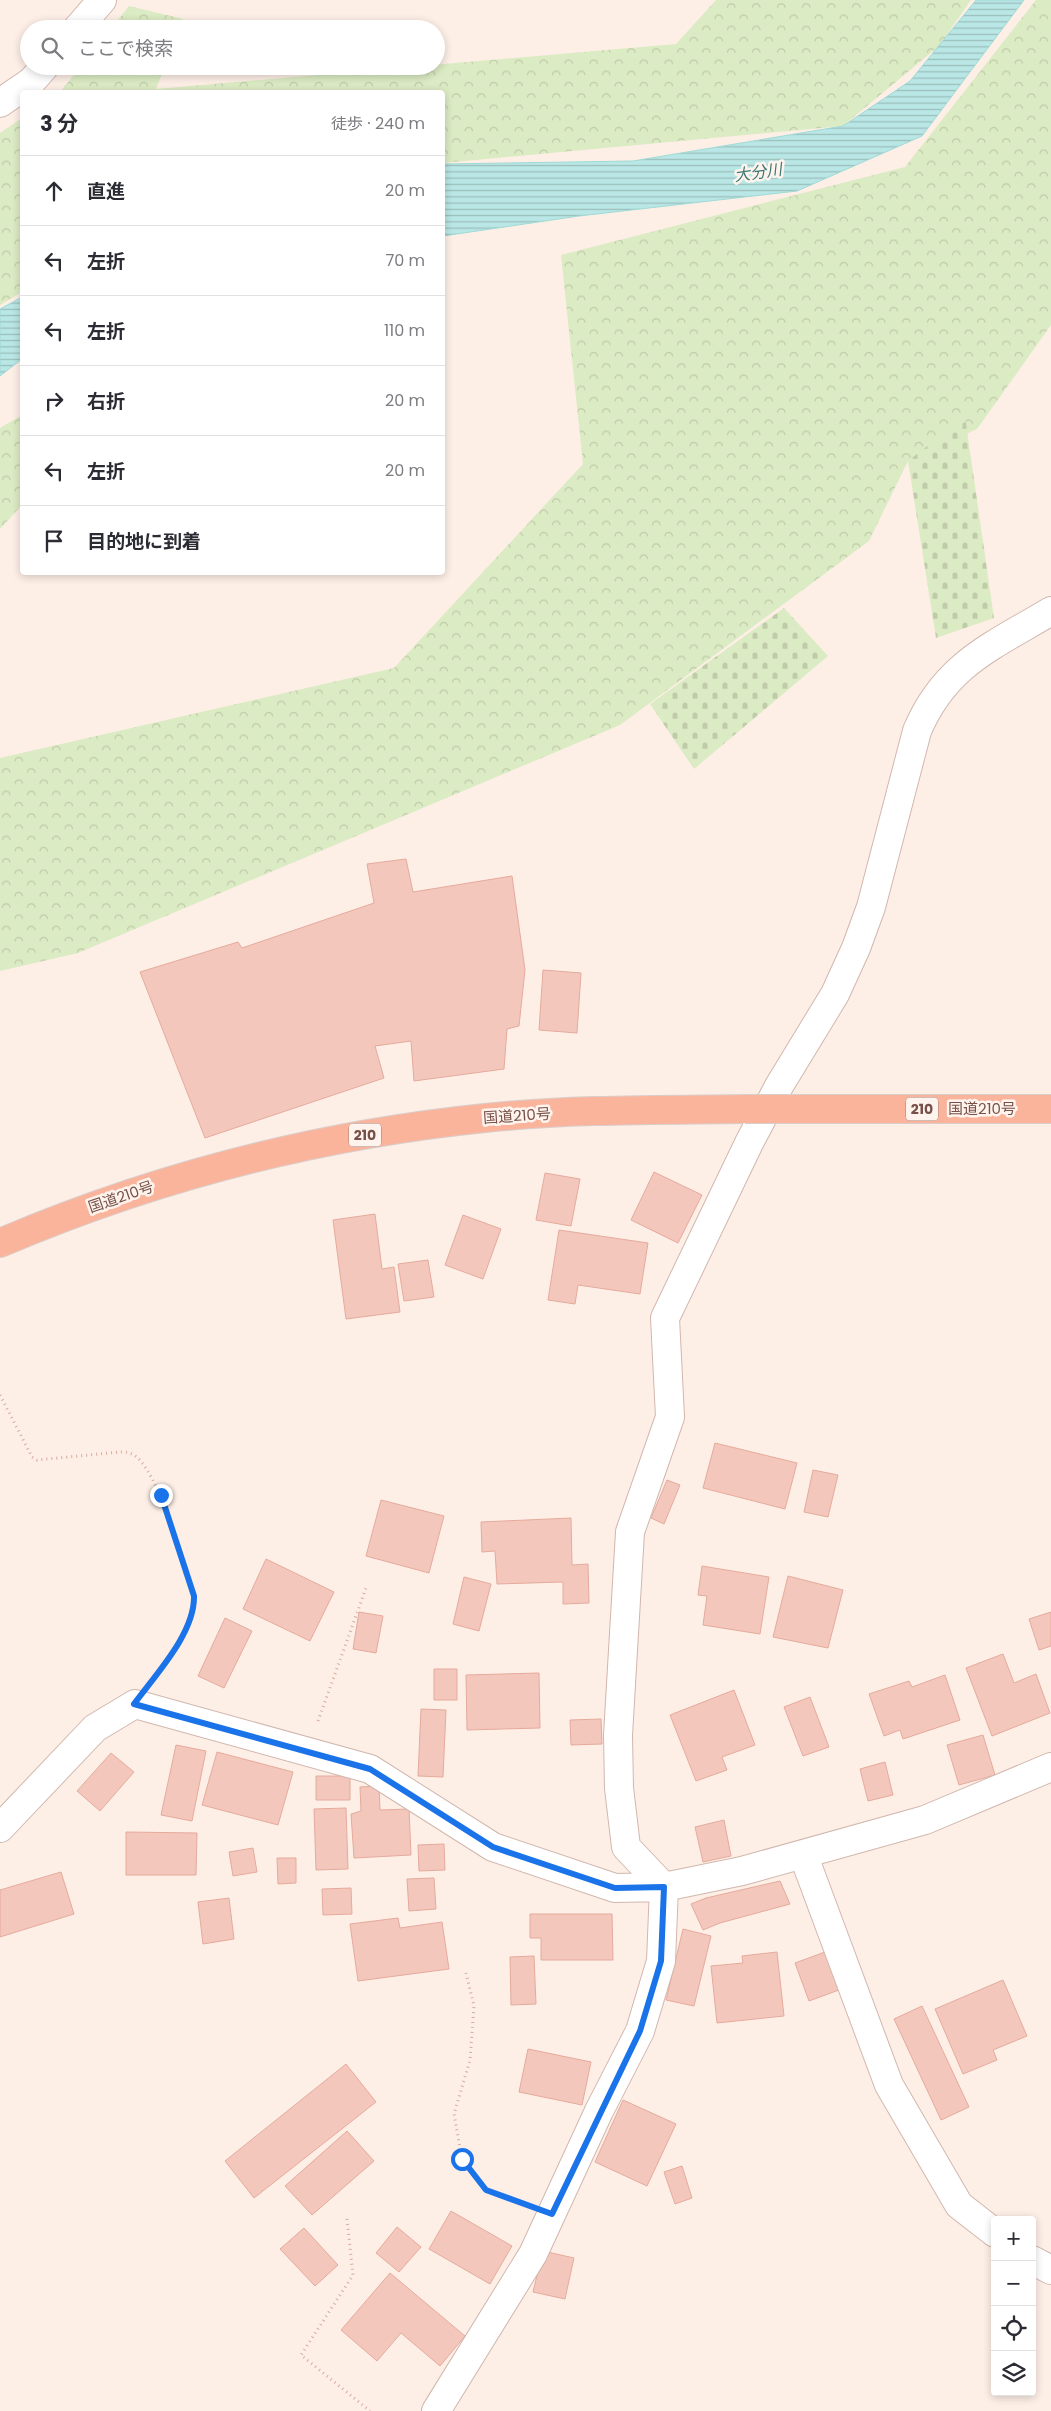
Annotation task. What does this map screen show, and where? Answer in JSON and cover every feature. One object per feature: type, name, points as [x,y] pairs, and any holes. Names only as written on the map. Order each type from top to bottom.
[{"type":"highway","name":"国道210号","points":[[0,1243],[93,1206],[188,1175],[308,1145],[486,1118],[551,1113],[745,1109],[1051,1109]]},
{"type":"street","points":[[85,20],[102,0]]},
{"type":"street","points":[[0,103],[32,81],[37,75]]},
{"type":"street","points":[[436,2411],[533,2254],[640,2031],[661,1961],[664,1887],[626,1847],[619,1788],[618,1734],[630,1532],[670,1417],[666,1318],[753,1135],[779,1086],[835,994],[856,948],[871,907],[917,731],[924,714],[948,679],[965,664],[1051,611]]},
{"type":"street","points":[[0,1828],[95,1728],[134,1704],[370,1769],[493,1847],[615,1888],[664,1887],[742,1871],[925,1820],[1051,1767]]},
{"type":"street","points":[[803,1854],[889,2084],[959,2206],[991,2231]]},
{"type":"street","points":[[1034,2261],[1051,2270]]},
{"type":"path","points":[[0,1395],[32,1457],[37,1460],[120,1452],[132,1454],[145,1468],[161,1495],[194,1596],[194,1608],[183,1635],[134,1704]]},
{"type":"path","points":[[307,1752],[366,1588]]},
{"type":"path","points":[[466,1973],[474,2006],[470,2060],[454,2114],[462,2159],[486,2190],[552,2214]]},
{"type":"path","points":[[347,2219],[353,2275],[301,2355],[370,2411]]},
{"type":"green space","points":[[716,0],[971,0],[939,46],[843,126],[445,163],[445,90],[62,90],[74,75],[161,75],[156,89],[318,75],[445,75],[445,64],[676,44]]},
{"type":"green space","points":[[1036,0],[1051,0],[1051,325],[977,429],[908,461],[869,541],[620,725],[78,953],[0,971],[0,758],[394,668],[583,464],[561,255],[905,167]]},
{"type":"green space","points":[[129,6],[183,19],[183,20],[118,20]]},
{"type":"green space","points":[[20,119],[20,293],[0,305],[0,133]]},
{"type":"green space","points":[[20,416],[20,507],[0,529],[0,428]]},
{"type":"green space","points":[[965,417],[994,618],[936,638],[908,461]]},
{"type":"green space","points":[[784,608],[828,656],[694,769],[650,704]]},
{"type":"water","name":"大分川","points":[[976,0],[1024,0],[922,136],[797,191],[579,216],[445,236],[445,164],[633,161],[843,126],[910,81]]},
{"type":"water","points":[[20,298],[20,361],[0,376],[0,309]]},
{"type":"building","points":[[406,859],[413,892],[512,876],[525,970],[519,1026],[507,1029],[504,1069],[414,1081],[411,1041],[375,1046],[384,1078],[205,1138],[140,972],[238,942],[242,948],[374,903],[367,864]]},
{"type":"building","points":[[543,970],[581,973],[577,1033],[539,1030]]},
{"type":"building","points":[[654,1172],[702,1195],[678,1243],[631,1220]]},
{"type":"building","points":[[545,1173],[580,1179],[571,1226],[536,1220]]},
{"type":"building","points":[[375,1214],[382,1269],[394,1267],[400,1312],[346,1319],[333,1220]]},
{"type":"building","points":[[463,1215],[501,1229],[483,1279],[445,1265]]},
{"type":"building","points":[[559,1230],[648,1243],[640,1294],[578,1285],[575,1304],[548,1300]]},
{"type":"building","points":[[428,1260],[434,1297],[404,1301],[398,1264]]},
{"type":"building","points":[[715,1443],[797,1463],[785,1509],[703,1488]]},
{"type":"building","points":[[813,1470],[838,1475],[828,1517],[804,1512]]},
{"type":"building","points":[[667,1480],[680,1485],[664,1524],[651,1518]]},
{"type":"building","points":[[381,1500],[444,1516],[429,1573],[366,1556]]},
{"type":"building","points":[[571,1518],[572,1565],[588,1564],[589,1603],[563,1604],[563,1582],[497,1584],[495,1551],[482,1552],[481,1522]]},
{"type":"building","points":[[266,1559],[334,1592],[310,1641],[243,1609]]},
{"type":"building","points":[[702,1566],[769,1577],[760,1634],[703,1625],[707,1596],[698,1595]]},
{"type":"building","points":[[788,1576],[843,1590],[828,1648],[773,1637]]},
{"type":"building","points":[[464,1577],[491,1584],[479,1631],[453,1624]]},
{"type":"building","points":[[359,1612],[383,1616],[376,1653],[353,1649]]},
{"type":"building","points":[[1051,1612],[1051,1646],[1039,1650],[1029,1619]]},
{"type":"building","points":[[225,1618],[252,1631],[224,1688],[198,1676]]},
{"type":"building","points":[[1003,1654],[1014,1683],[1036,1674],[1050,1713],[992,1736],[966,1668]]},
{"type":"building","points":[[434,1669],[457,1669],[457,1700],[434,1700]]},
{"type":"building","points":[[539,1673],[540,1728],[467,1730],[466,1675]]},
{"type":"building","points":[[945,1675],[960,1720],[903,1739],[900,1730],[884,1736],[869,1694],[909,1681],[912,1687]]},
{"type":"building","points":[[734,1690],[755,1745],[722,1757],[727,1770],[696,1781],[670,1715]]},
{"type":"building","points":[[810,1697],[829,1747],[803,1756],[784,1707]]},
{"type":"building","points":[[421,1709],[446,1710],[443,1777],[418,1776]]},
{"type":"building","points":[[601,1719],[602,1744],[571,1745],[570,1720]]},
{"type":"building","points":[[983,1735],[995,1775],[959,1785],[947,1745]]},
{"type":"building","points":[[176,1745],[206,1751],[192,1821],[161,1815]]},
{"type":"building","points":[[217,1752],[293,1772],[278,1825],[202,1805]]},
{"type":"building","points":[[111,1753],[134,1772],[100,1811],[77,1791]]},
{"type":"building","points":[[885,1762],[893,1795],[868,1801],[860,1769]]},
{"type":"building","points":[[316,1776],[350,1776],[350,1800],[316,1800]]},
{"type":"building","points":[[379,1786],[380,1810],[409,1809],[411,1855],[354,1858],[351,1814],[361,1811],[360,1787]]},
{"type":"building","points":[[346,1808],[348,1869],[316,1870],[314,1809]]},
{"type":"building","points":[[724,1820],[731,1856],[703,1862],[695,1827]]},
{"type":"building","points":[[126,1832],[197,1833],[196,1875],[126,1875]]},
{"type":"building","points":[[444,1844],[445,1870],[419,1871],[418,1845]]},
{"type":"building","points":[[253,1848],[257,1872],[233,1876],[229,1852]]},
{"type":"building","points":[[277,1858],[296,1858],[296,1883],[278,1884]]},
{"type":"building","points":[[61,1872],[74,1914],[0,1937],[0,1890]]},
{"type":"building","points":[[434,1878],[436,1909],[409,1911],[407,1879]]},
{"type":"building","points":[[780,1881],[790,1904],[720,1923],[703,1930],[691,1904],[706,1898]]},
{"type":"building","points":[[351,1888],[352,1914],[323,1915],[322,1889]]},
{"type":"building","points":[[229,1898],[234,1939],[203,1944],[198,1902]]},
{"type":"building","points":[[530,1914],[612,1914],[613,1960],[541,1960],[541,1938],[530,1938]]},
{"type":"building","points":[[398,1918],[400,1928],[442,1922],[449,1969],[358,1981],[350,1924]]},
{"type":"building","points":[[683,1929],[711,1936],[694,2006],[666,2000]]},
{"type":"building","points":[[777,1952],[784,2016],[717,2023],[711,1966],[743,1963],[742,1956]]},
{"type":"building","points":[[825,1952],[839,1990],[809,2001],[795,1963]]},
{"type":"building","points":[[534,1956],[536,2004],[511,2005],[510,1957]]},
{"type":"building","points":[[1003,1980],[1027,2036],[993,2050],[997,2060],[963,2074],[935,2009]]},
{"type":"building","points":[[922,2006],[969,2107],[941,2120],[894,2019]]},
{"type":"building","points":[[528,2049],[591,2062],[582,2105],[519,2092]]},
{"type":"building","points":[[346,2064],[376,2102],[254,2198],[225,2161]]},
{"type":"building","points":[[623,2100],[676,2124],[647,2186],[595,2162]]},
{"type":"building","points":[[347,2131],[374,2161],[312,2215],[285,2186]]},
{"type":"building","points":[[682,2166],[692,2198],[675,2204],[664,2172]]},
{"type":"building","points":[[451,2211],[512,2246],[490,2284],[429,2249]]},
{"type":"building","points":[[397,2227],[421,2247],[399,2272],[376,2253]]},
{"type":"building","points":[[304,2228],[338,2265],[315,2286],[280,2249]]},
{"type":"building","points":[[543,2251],[574,2258],[565,2299],[533,2292]]},
{"type":"building","points":[[390,2273],[465,2336],[440,2366],[401,2333],[377,2361],[341,2330]]},
{"type":"route","points":[[161,1495],[194,1596],[194,1608],[190,1623],[183,1635],[134,1704],[370,1769],[493,1847],[615,1888],[664,1887],[661,1961],[640,2031],[552,2214],[486,2190],[462,2159]]}]
